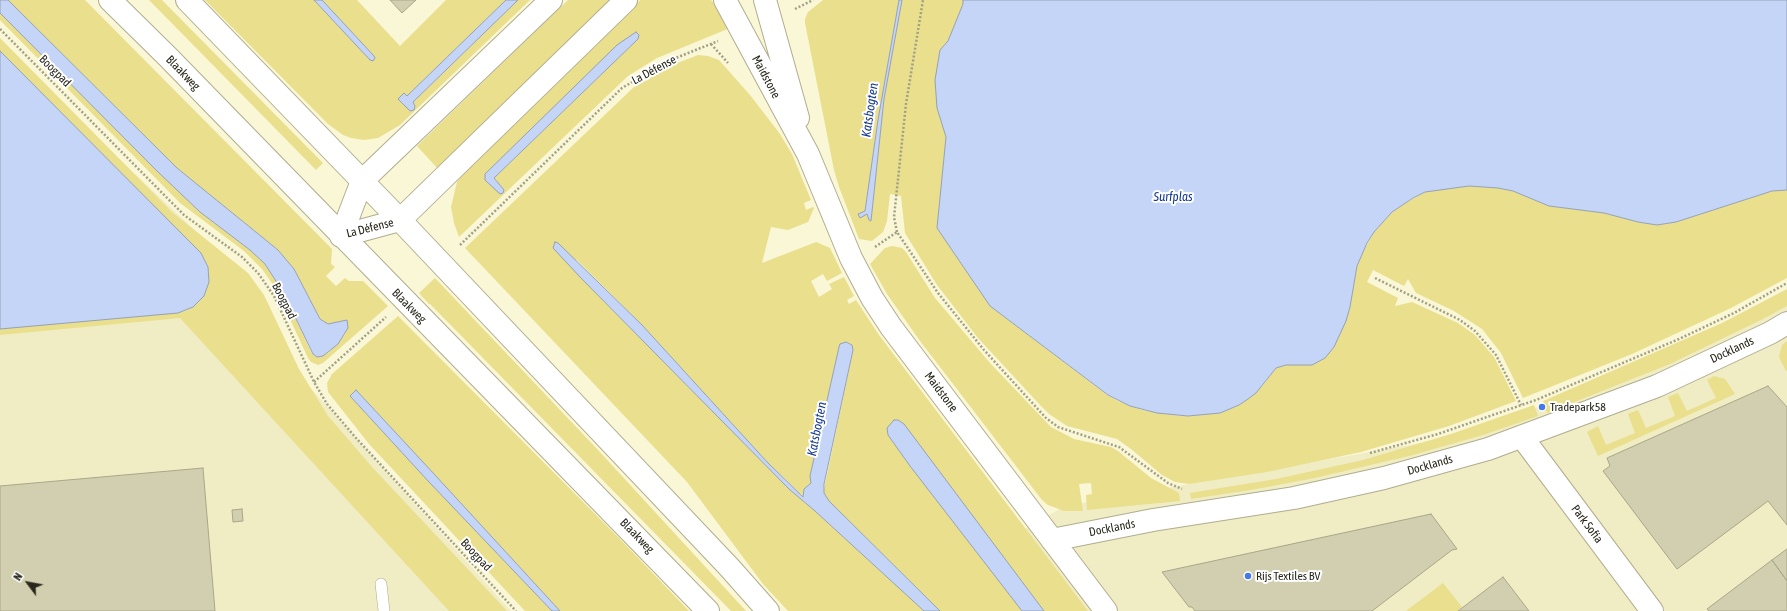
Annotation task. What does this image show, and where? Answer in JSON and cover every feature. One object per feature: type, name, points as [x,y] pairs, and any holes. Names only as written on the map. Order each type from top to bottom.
[{"type":"street","name":"Blaakweg","points":[[110,0],[168,57],[404,301],[635,534],[708,611]]},
{"type":"street","points":[[187,0],[441,263],[729,567],[768,611]]},
{"type":"street","name":"La Défense","points":[[341,236],[362,181],[551,0]]},
{"type":"street","name":"La Défense","points":[[341,236],[400,220],[626,0]]},
{"type":"street","name":"Maidstone","points":[[725,0],[808,154],[851,258],[872,298],[891,326],[1106,611]]},
{"type":"street","name":"Maidstone","points":[[768,10],[808,154]]},
{"type":"street","name":"Docklands","points":[[1052,540],[1153,520],[1309,495],[1384,478],[1488,449],[1657,386],[1787,323]]},
{"type":"street","name":"Park Sofia","points":[[1522,437],[1652,611]]},
{"type":"lane","points":[[381,584],[384,611]]},
{"type":"path","points":[[768,10],[813,0]]},
{"type":"path","points":[[923,0],[903,134],[894,217],[897,232],[924,273],[961,323],[1046,418],[1058,427],[1072,433],[1104,441],[1119,447],[1168,483],[1184,489]]},
{"type":"path","name":"Boogpad","points":[[0,29],[184,215],[242,257],[258,272],[274,296],[314,382],[328,404],[356,438],[516,611]]},
{"type":"path","name":"La Défense","points":[[441,263],[622,88],[666,62],[742,31]]},
{"type":"path","points":[[851,258],[874,247],[897,232]]},
{"type":"path","points":[[1375,278],[1460,320],[1475,331],[1485,340],[1496,355],[1521,405]]},
{"type":"path","points":[[1364,454],[1438,434],[1521,405],[1679,339],[1734,312],[1787,283]]},
{"type":"path","points":[[314,382],[404,301]]},
{"type":"shaded area","points":[[8,0],[85,0],[332,249],[331,264],[335,267],[326,276],[336,286],[345,278],[349,281],[363,281],[388,306],[323,363],[318,365],[311,362],[276,289],[262,269],[244,251],[180,203],[0,20],[0,13],[200,212],[250,250],[265,264],[283,292],[311,352],[315,356],[320,357],[329,352],[345,334],[348,325],[328,324],[320,319],[294,269],[278,250],[177,168]]},
{"type":"shaded area","points":[[149,0],[162,0],[323,163],[316,170]]},
{"type":"shaded area","points":[[205,0],[314,0],[370,60],[374,56],[322,0],[357,0],[400,46],[446,0],[506,0],[407,96],[404,93],[398,99],[410,111],[412,111],[415,106],[413,102],[518,0],[530,0],[400,125],[378,138],[364,140],[343,135],[328,124]]},
{"type":"shaded area","points":[[568,0],[614,0],[438,169],[417,146]]},
{"type":"shaded area","points":[[640,0],[711,0],[720,10],[730,28],[657,58],[628,76],[459,237],[454,223],[451,207],[457,182],[464,172]],"holes":[[[638,33],[638,39],[494,178],[504,190],[503,193],[485,174]]]},
{"type":"shaded area","points":[[823,0],[899,0],[878,120],[865,210],[869,220],[871,221],[884,99],[902,0],[963,0],[963,4],[948,41],[940,50],[937,108],[946,137],[937,228],[990,306],[1107,395],[1142,410],[1188,416],[1220,413],[1239,405],[1263,385],[1276,368],[1286,365],[1312,365],[1325,358],[1350,307],[1357,266],[1374,232],[1392,212],[1425,192],[1469,186],[1498,188],[1513,191],[1549,206],[1604,213],[1638,222],[1657,225],[1676,222],[1772,191],[1787,190],[1787,278],[1731,308],[1632,354],[1523,398],[1501,353],[1482,329],[1454,311],[1416,293],[1408,279],[1404,286],[1373,270],[1367,282],[1398,298],[1395,306],[1412,302],[1458,323],[1475,335],[1494,357],[1516,401],[1449,426],[1361,452],[1267,472],[1189,484],[1175,482],[1162,475],[1117,439],[1067,426],[1049,414],[1041,406],[978,338],[937,285],[905,233],[901,196],[890,194],[887,221],[883,232],[872,241],[859,239],[834,170],[805,23],[808,12]]},
{"type":"shaded area","points":[[0,38],[172,212],[248,273],[264,295],[299,369],[328,416],[372,467],[507,611],[449,611],[180,318],[0,335],[0,329],[186,311],[199,302],[204,296],[209,282],[208,267],[201,253],[0,51]]},
{"type":"shaded area","points":[[0,47],[218,252],[289,364],[511,611],[0,611]]},
{"type":"shaded area","points":[[698,55],[708,56],[719,60],[750,95],[780,134],[792,154],[811,200],[804,203],[806,210],[813,207],[814,208],[808,222],[788,230],[771,227],[762,263],[816,242],[830,248],[842,273],[827,281],[823,274],[811,281],[819,297],[832,289],[829,284],[844,277],[854,296],[847,300],[849,304],[856,300],[879,335],[1088,611],[1044,611],[992,542],[887,428],[888,435],[910,466],[1022,611],[940,611],[829,501],[824,493],[824,489],[853,351],[852,345],[846,342],[839,347],[810,476],[811,483],[804,489],[803,492],[805,498],[768,463],[642,325],[576,259],[580,277],[789,489],[924,611],[788,611],[763,584],[687,482],[465,248],[634,87],[675,64]]},
{"type":"shaded area","points":[[892,246],[902,248],[906,252],[935,298],[990,363],[1051,427],[1074,439],[1111,447],[1118,451],[1151,478],[1179,493],[1180,501],[1087,510],[1086,495],[1092,494],[1091,483],[1079,484],[1083,511],[1064,511],[1048,505],[1042,500],[920,341],[887,294],[870,264],[885,248]]},
{"type":"shaded area","points":[[435,278],[599,451],[746,611],[731,611],[429,304],[419,293]]},
{"type":"shaded area","points":[[1787,289],[1787,306],[1763,319],[1670,364],[1547,413],[1543,401],[1722,323]]},
{"type":"shaded area","points":[[1787,301],[1787,611],[1084,611],[1023,530],[1065,506],[1466,435],[1753,322]]},
{"type":"shaded area","points":[[398,316],[621,540],[689,611],[560,611],[356,390],[350,396],[429,482],[552,611],[525,611],[369,444],[328,392],[327,383],[332,374]]},
{"type":"shaded area","points":[[1787,341],[1786,371],[1779,357],[1782,345]]},
{"type":"shaded area","points":[[1714,376],[1725,379],[1735,394],[1598,456],[1587,432],[1598,426],[1606,445],[1635,433],[1628,414],[1638,410],[1646,428],[1675,416],[1668,397],[1678,393],[1687,411],[1716,398],[1707,380]]},
{"type":"shaded area","points":[[1534,405],[1538,416],[1483,435],[1413,455],[1315,478],[1191,499],[1190,493],[1276,479],[1363,460],[1451,434]]},
{"type":"shaded area","points":[[1443,583],[1462,607],[1457,611],[1406,611]]},
{"type":"water","points":[[0,0],[8,0],[177,168],[278,250],[294,269],[320,319],[328,324],[347,320],[348,328],[338,344],[323,356],[317,357],[313,354],[283,292],[265,264],[250,250],[200,212],[157,171],[0,13]]},
{"type":"water","points":[[314,0],[322,0],[374,56],[375,58],[373,61],[370,60]]},
{"type":"water","points":[[506,0],[518,0],[413,102],[415,106],[414,110],[410,111],[398,99],[404,93],[407,96]]},
{"type":"water","points":[[899,0],[902,0],[884,99],[871,221],[869,220],[867,214],[860,218],[858,214],[865,211],[878,120]]},
{"type":"water","name":"Surfplas","points":[[963,0],[1787,0],[1787,190],[1772,191],[1676,222],[1657,225],[1638,222],[1604,213],[1549,206],[1513,191],[1498,188],[1469,186],[1425,192],[1392,212],[1374,232],[1367,243],[1357,266],[1346,321],[1334,347],[1325,358],[1312,365],[1286,365],[1276,368],[1256,393],[1239,405],[1220,413],[1188,416],[1157,413],[1130,406],[1108,395],[990,306],[937,228],[946,137],[937,108],[935,80],[940,50],[948,41],[963,4]]},
{"type":"water","points":[[636,32],[639,35],[638,39],[494,178],[504,190],[503,193],[500,194],[485,180],[485,174],[617,45]]},
{"type":"water","points":[[0,51],[201,253],[208,267],[209,282],[204,296],[193,307],[178,313],[0,329]]},
{"type":"water","points":[[555,242],[558,243],[642,325],[768,463],[803,497],[804,489],[811,483],[810,476],[839,347],[840,344],[846,342],[852,345],[853,350],[824,484],[824,493],[829,501],[940,611],[924,611],[789,489],[580,277],[553,248]]},
{"type":"water","points":[[356,390],[560,611],[552,611],[429,482],[350,396]]},
{"type":"water","points":[[894,420],[898,420],[904,424],[1044,611],[1022,611],[910,466],[888,435],[887,428]]},
{"type":"building","points":[[390,0],[416,0],[402,13]]},
{"type":"building","points":[[1768,386],[1787,407],[1787,525],[1768,501],[1677,569],[1603,471],[1610,466],[1607,458]]},
{"type":"building","points":[[203,468],[215,611],[0,611],[0,486]]},
{"type":"building","points":[[242,509],[243,521],[233,522],[232,510]]},
{"type":"building","points":[[1431,514],[1457,549],[1452,550],[1372,611],[1195,611],[1192,607],[1189,607],[1162,572]]},
{"type":"building","points":[[1787,549],[1787,581],[1772,560]]},
{"type":"building","points":[[1772,560],[1787,581],[1787,611],[1709,611],[1707,609]]},
{"type":"building","points":[[1503,577],[1529,611],[1458,611]]},
{"type":"place","name":"Tradepark58","points":[[1542,407]]},
{"type":"place","name":"Rijs Textiles BV","points":[[1248,576]]},
{"type":"water label","name":"Katsbogten","points":[[870,110]]},
{"type":"water label","name":"Katsbogten","points":[[817,429]]}]
